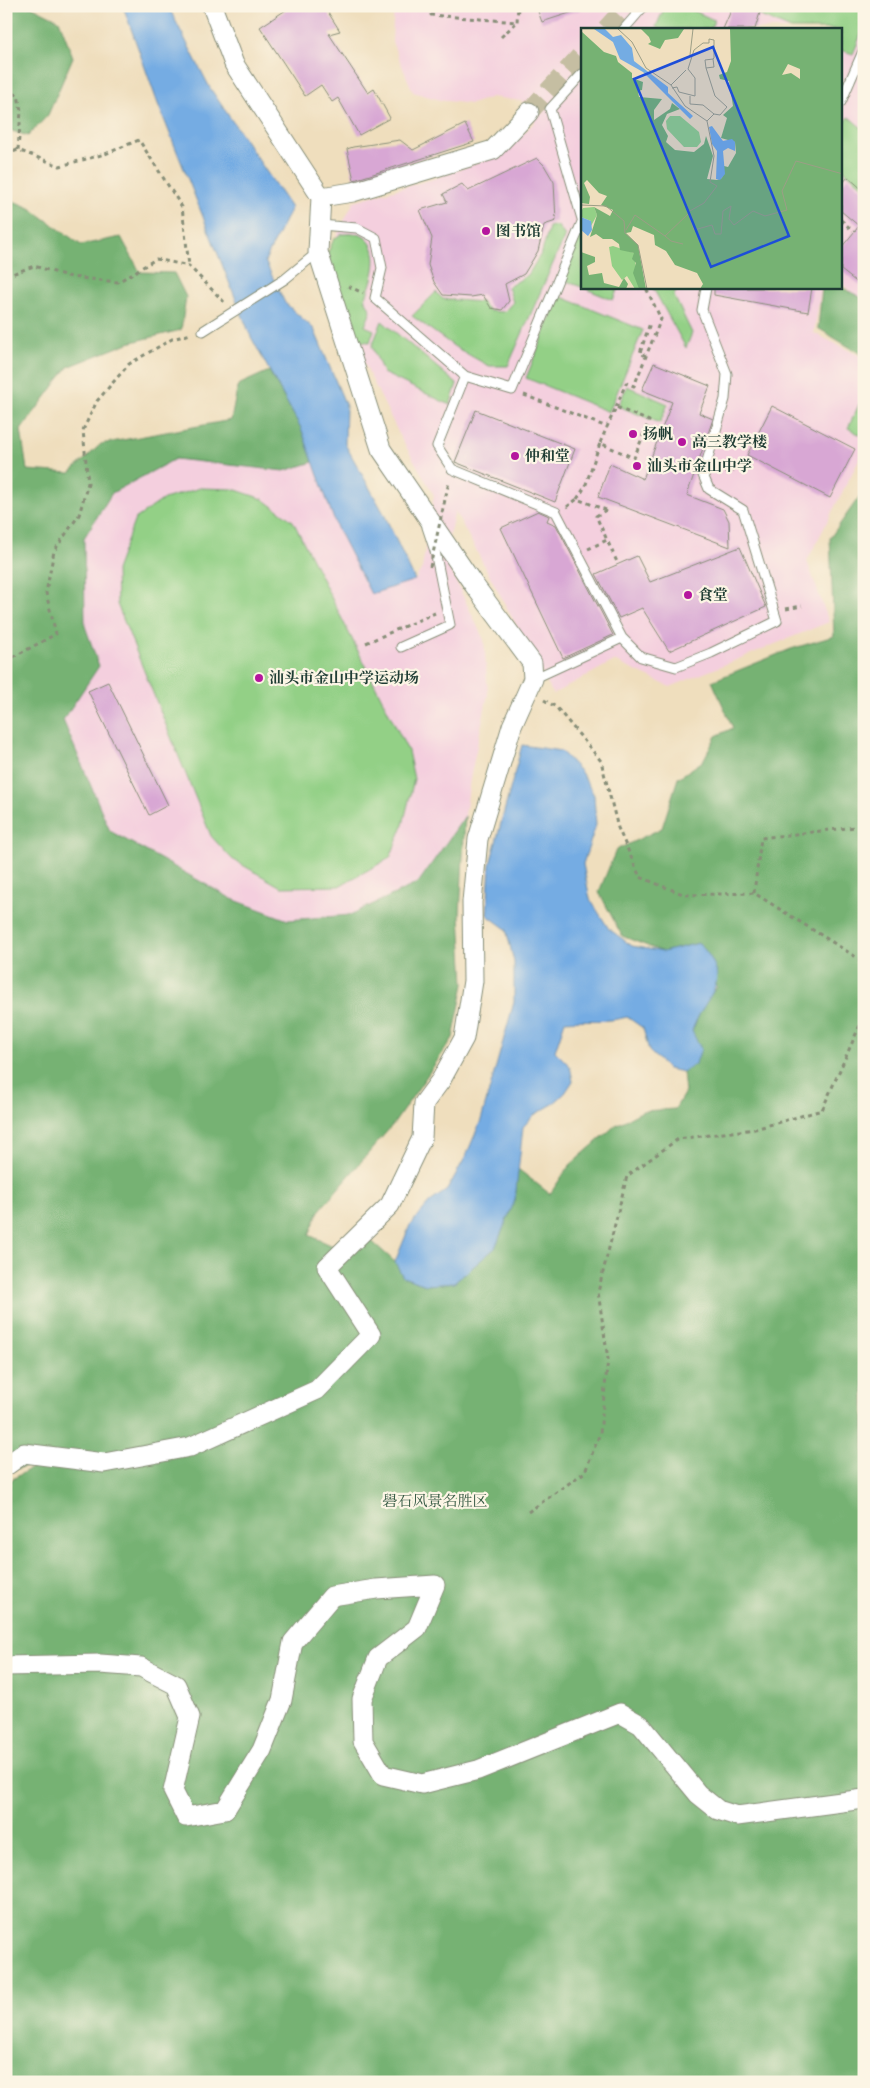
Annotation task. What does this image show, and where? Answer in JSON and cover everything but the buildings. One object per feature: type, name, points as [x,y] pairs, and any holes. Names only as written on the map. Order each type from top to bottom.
[{"type":"street","points":[[6,1466],[24,1453],[104,1463],[190,1447],[317,1390],[371,1335],[327,1267],[390,1205],[422,1138],[424,1103],[441,1080],[464,1038],[473,981],[472,902],[478,839],[512,726],[530,685],[532,663],[419,506],[381,449],[318,252],[322,197],[234,64],[212,6]]},
{"type":"street","points":[[322,197],[353,192],[492,150],[529,112]]},
{"type":"street","points":[[6,1666],[100,1664],[141,1667],[176,1685],[190,1716],[172,1791],[186,1817],[225,1810],[262,1750],[282,1700],[293,1642],[332,1596],[376,1589],[435,1585],[417,1628],[378,1658],[362,1699],[363,1741],[383,1775],[422,1784],[478,1770],[620,1713],[641,1725],[698,1794],[718,1810],[736,1816],[864,1799]]},
{"type":"lane","points":[[625,28],[644,6]]},
{"type":"lane","points":[[842,100],[864,49]]},
{"type":"lane","points":[[581,75],[550,109],[581,218]]},
{"type":"lane","points":[[320,225],[358,228],[376,238],[382,268],[375,298],[465,376],[512,390],[581,223]]},
{"type":"lane","points":[[203,330],[285,279],[318,252]]},
{"type":"lane","points":[[465,376],[437,446],[452,469],[556,512],[622,638],[641,657],[676,667],[711,653],[777,621],[743,510],[709,488],[703,475],[725,399],[727,374],[702,310],[706,289]]},
{"type":"lane","points":[[400,647],[450,625],[435,551],[419,506]]},
{"type":"lane","points":[[530,685],[622,638]]},
{"type":"path","points":[[431,6],[431,15],[517,22]]},
{"type":"path","points":[[501,37],[517,22],[518,6]]},
{"type":"path","points":[[6,92],[18,95],[21,111],[18,150]]},
{"type":"path","points":[[6,154],[18,150],[60,166],[105,154],[139,140],[182,207],[188,266]]},
{"type":"path","points":[[842,221],[854,231]]},
{"type":"path","points":[[6,276],[34,266],[70,277],[118,282],[156,259],[188,266],[216,292],[232,313]]},
{"type":"path","points":[[327,277],[375,298]]},
{"type":"path","points":[[556,512],[577,499],[626,383],[634,386],[661,319],[646,289]]},
{"type":"path","points":[[646,356],[640,353],[650,323]]},
{"type":"path","points":[[6,661],[56,634],[46,593],[54,551],[79,515],[88,483],[83,430],[97,401],[129,364],[172,339],[203,330]]},
{"type":"path","points":[[512,390],[607,427]]},
{"type":"path","points":[[600,443],[634,458],[649,421],[616,408]]},
{"type":"path","points":[[432,576],[430,567],[452,469]]},
{"type":"path","points":[[577,499],[606,510],[596,516],[618,564]]},
{"type":"path","points":[[578,554],[607,540]]},
{"type":"path","points":[[366,643],[438,611]]},
{"type":"path","points":[[530,685],[556,707],[601,761],[618,828],[640,877],[684,895],[754,893],[864,962]]},
{"type":"path","points":[[754,893],[761,838],[864,826]]},
{"type":"path","points":[[528,1512],[585,1472],[600,1433],[608,1359],[598,1292],[627,1176],[678,1139],[755,1129],[822,1110],[864,1016]]},
{"type":"shaded area","name":"汕头市金山中学","points":[[394,6],[864,6],[864,303],[842,284],[842,28],[581,28],[581,289],[821,289],[814,333],[864,358],[864,394],[848,428],[864,437],[864,450],[807,561],[829,622],[670,687],[614,661],[553,694],[455,511],[444,556],[484,640],[488,694],[470,779],[465,816],[418,883],[350,915],[287,920],[232,899],[110,831],[63,720],[99,666],[85,626],[84,538],[112,493],[175,459],[284,471],[313,462],[337,528],[415,580],[422,568],[434,495],[401,438],[353,341],[325,259],[354,201],[430,180],[502,154],[535,122],[522,101],[492,97],[471,104],[440,100],[413,92],[392,42]]},
{"type":"green space","points":[[6,6],[31,6],[59,20],[73,57],[48,115],[28,136],[6,129]]},
{"type":"green space","points":[[665,6],[683,6],[714,20],[711,28],[656,27]]},
{"type":"green space","points":[[762,6],[864,6],[864,27],[853,54],[842,50],[842,28],[789,28],[758,15]]},
{"type":"green space","points":[[849,117],[864,130],[864,187],[842,169],[842,126]]},
{"type":"green space","name":"礐石风景名胜区","points":[[6,198],[30,208],[81,245],[121,237],[140,272],[174,273],[186,297],[181,330],[128,343],[68,367],[21,430],[27,470],[70,473],[101,444],[231,420],[238,385],[269,371],[301,428],[313,462],[284,471],[175,459],[112,493],[84,538],[85,626],[99,666],[63,720],[110,831],[232,899],[288,920],[350,915],[418,883],[465,816],[460,915],[464,984],[453,1038],[395,1122],[319,1211],[309,1235],[346,1252],[367,1237],[395,1262],[403,1277],[426,1285],[454,1283],[495,1248],[515,1200],[518,1169],[550,1194],[569,1166],[616,1125],[643,1111],[675,1109],[685,1092],[683,1072],[696,1063],[692,1031],[704,1003],[717,987],[699,943],[663,952],[622,936],[599,892],[616,850],[662,828],[678,778],[703,761],[716,736],[733,728],[712,681],[791,649],[834,636],[830,538],[864,490],[864,2082],[6,2082],[6,1512],[11,1480],[45,1460],[6,1472]]},
{"type":"green space","points":[[557,225],[565,236],[508,366],[489,366],[455,347],[412,316],[436,292],[443,299],[481,302],[490,311],[504,312],[513,302],[508,287],[528,275],[542,252],[549,227]]},
{"type":"green space","points":[[581,232],[581,287],[562,279]]},
{"type":"green space","points":[[341,234],[361,235],[368,240],[373,248],[375,265],[371,284],[365,299],[371,311],[365,326],[374,330],[370,342],[353,341],[325,259],[334,239]]},
{"type":"green space","points":[[842,288],[864,299],[864,356],[818,328],[822,289]]},
{"type":"green space","points":[[586,289],[618,289],[613,300]]},
{"type":"green space","points":[[654,289],[677,289],[674,296],[692,333],[686,348]]},
{"type":"green space","points":[[559,296],[643,330],[609,412],[526,378]]},
{"type":"green space","points":[[382,321],[457,384],[450,405],[383,373],[372,346]]},
{"type":"green space","points":[[627,386],[668,404],[660,423],[618,406]]},
{"type":"green space","points":[[864,394],[864,437],[848,428]]},
{"type":"green space","name":"汕头市金山中学运动场","points":[[200,488],[233,489],[263,499],[293,521],[408,751],[414,779],[403,825],[390,858],[339,886],[281,887],[232,859],[211,836],[117,604],[116,570],[135,519],[164,499]]},
{"type":"water","points":[[123,6],[168,6],[210,88],[291,208],[265,261],[285,303],[314,329],[346,406],[345,444],[383,512],[415,580],[371,594],[337,528],[301,428],[251,337],[158,104]]},
{"type":"water","points":[[522,745],[561,751],[581,772],[594,795],[596,825],[583,864],[590,899],[609,929],[632,946],[663,952],[699,943],[710,957],[717,978],[715,987],[692,1031],[701,1049],[696,1063],[683,1072],[668,1069],[649,1051],[643,1028],[627,1017],[604,1020],[565,1021],[555,1051],[570,1066],[573,1081],[565,1093],[553,1104],[534,1115],[523,1127],[515,1200],[495,1248],[454,1283],[426,1285],[403,1277],[395,1262],[410,1225],[430,1202],[447,1190],[466,1156],[481,1120],[514,1002],[514,962],[506,929],[487,915],[490,864]]},
{"type":"tunnel","points":[[607,28],[627,6]]},
{"type":"tunnel","points":[[529,112],[581,55]]},
{"type":"place","name":"图书馆","points":[[486,231]]},
{"type":"place","name":"扬帆","points":[[633,434]]},
{"type":"place","name":"高三教学楼","points":[[682,442]]},
{"type":"place","name":"仲和堂","points":[[515,456]]},
{"type":"place","name":"汕头市金山中学","points":[[637,466]]},
{"type":"place","name":"食堂","points":[[688,595]]},
{"type":"place","name":"汕头市金山中学运动场","points":[[259,678]]}]
